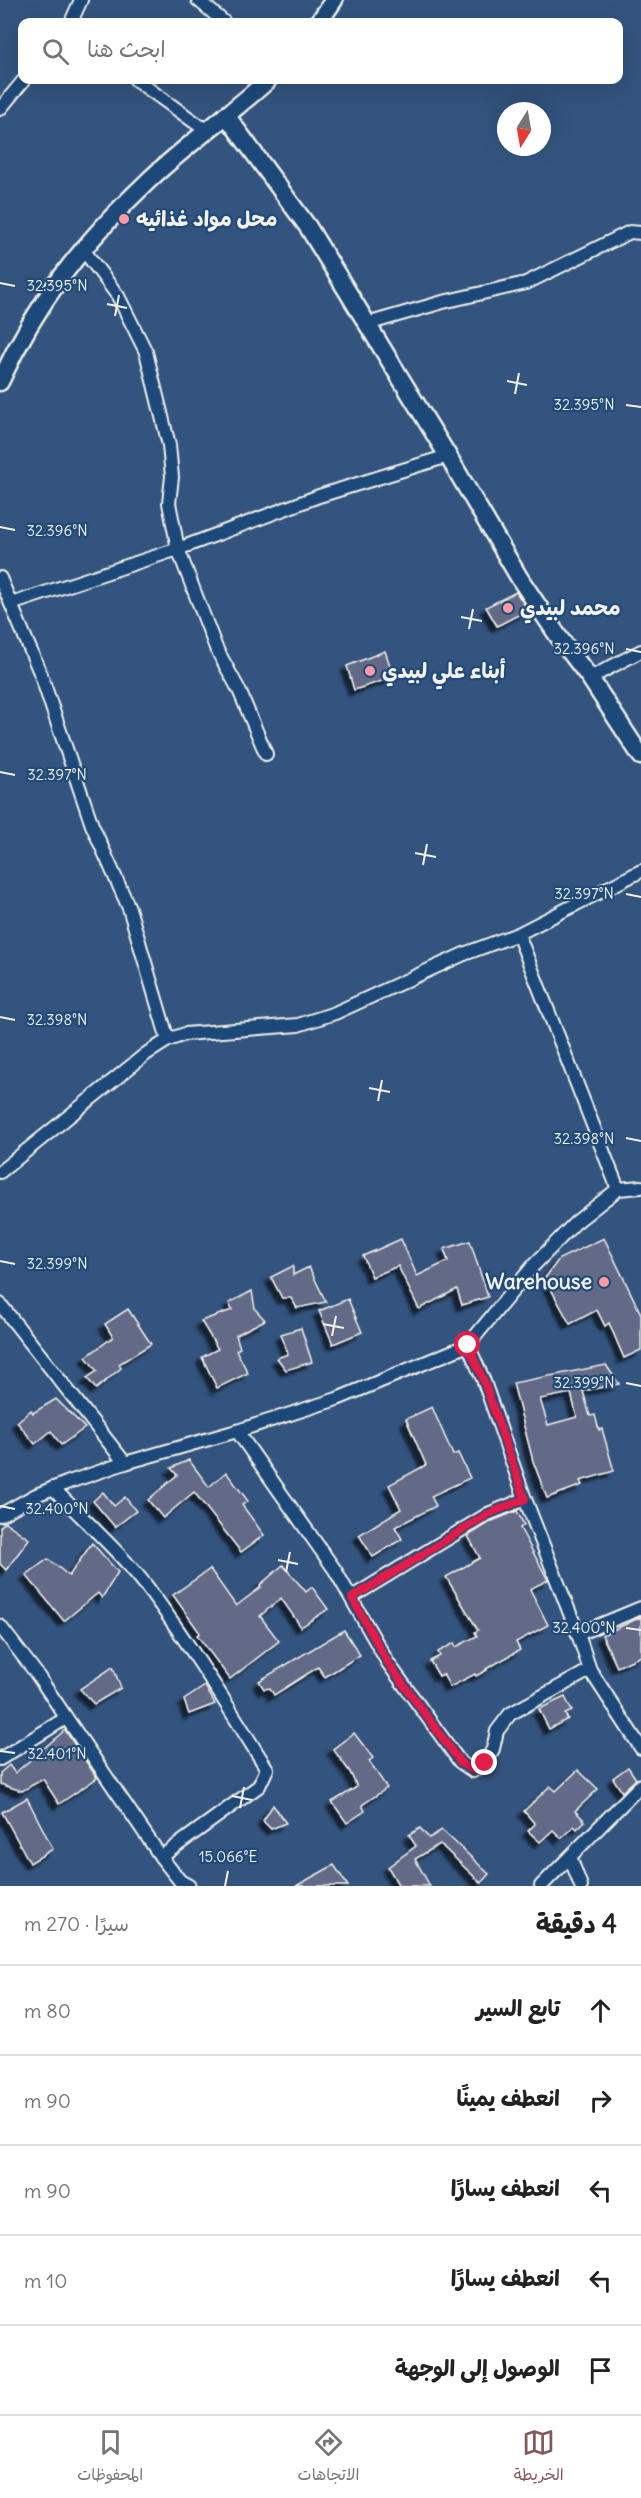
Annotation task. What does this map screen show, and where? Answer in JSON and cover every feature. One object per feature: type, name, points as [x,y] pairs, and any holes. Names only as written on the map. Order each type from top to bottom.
[{"type":"street","points":[[73,18],[81,0]]},
{"type":"street","points":[[198,0],[219,18]]},
{"type":"street","points":[[322,18],[334,0]]},
{"type":"street","points":[[0,109],[21,84]]},
{"type":"street","points":[[142,84],[207,131]]},
{"type":"street","points":[[1,377],[28,326],[56,281],[82,248],[146,182],[263,84]]},
{"type":"street","points":[[226,115],[308,227],[520,579],[558,636],[590,678],[641,756]]},
{"type":"street","points":[[368,324],[443,302],[526,283],[630,232],[641,233]]},
{"type":"street","points":[[82,248],[118,296],[146,352],[169,445],[172,477],[169,503],[178,549],[216,648],[239,690],[266,754]]},
{"type":"street","points":[[10,604],[178,549],[319,496],[448,456]]},
{"type":"street","points":[[0,578],[41,675],[92,825],[129,908],[168,1040]]},
{"type":"street","points":[[590,678],[641,651]]},
{"type":"street","points":[[0,1172],[128,1068],[168,1040],[185,1034],[298,1025],[335,1013],[464,954],[518,934],[641,871]]},
{"type":"street","points":[[518,934],[618,1189]]},
{"type":"street","points":[[0,1515],[53,1488],[125,1463],[337,1399],[468,1345],[534,1265],[575,1223],[618,1189],[641,1187]]},
{"type":"street","points":[[0,1304],[125,1463]]},
{"type":"street","points":[[468,1345],[483,1379],[525,1499],[578,1634],[590,1671],[641,1748]]},
{"type":"street","points":[[237,1431],[335,1570],[388,1663],[460,1762],[473,1771],[485,1763],[493,1749],[497,1731],[510,1714],[590,1671]]},
{"type":"street","points":[[53,1488],[148,1588],[267,1769],[259,1786],[160,1857]]},
{"type":"street","points":[[352,1598],[488,1514],[525,1499]]},
{"type":"street","points":[[578,1634],[641,1608]]},
{"type":"street","points":[[0,1626],[36,1673],[160,1857],[180,1881],[189,1886]]},
{"type":"street","points":[[0,1759],[66,1718]]},
{"type":"street","points":[[541,1886],[641,1785]]},
{"type":"street","points":[[570,1857],[580,1886]]},
{"type":"building","name":"محمد لبيدي","points":[[516,592],[528,610],[497,626],[486,607]]},
{"type":"building","name":"أبناء علي لبيدي","points":[[385,651],[394,677],[354,690],[347,666]]},
{"type":"building","points":[[604,1238],[641,1314],[641,1350],[624,1358],[609,1323],[605,1326],[597,1310],[570,1324],[545,1278],[559,1259]]},
{"type":"building","points":[[401,1239],[417,1276],[448,1261],[444,1249],[470,1241],[488,1297],[462,1305],[457,1289],[419,1309],[398,1266],[372,1277],[363,1256]]},
{"type":"building","points":[[293,1266],[293,1275],[309,1267],[326,1302],[297,1308],[291,1298],[282,1298],[271,1277]]},
{"type":"building","points":[[252,1291],[255,1309],[265,1320],[236,1335],[240,1348],[236,1350],[248,1373],[217,1388],[202,1357],[218,1349],[201,1321],[232,1310],[229,1303]]},
{"type":"building","points":[[348,1299],[362,1332],[333,1344],[319,1311]]},
{"type":"building","points":[[128,1309],[151,1344],[119,1364],[121,1368],[96,1389],[87,1378],[97,1371],[86,1357],[113,1337],[105,1324]]},
{"type":"building","points":[[301,1328],[312,1362],[286,1370],[277,1358],[288,1354],[281,1334]]},
{"type":"building","points":[[606,1365],[619,1384],[583,1391],[590,1416],[595,1415],[599,1430],[602,1429],[614,1471],[580,1481],[582,1485],[547,1498],[533,1461],[513,1383]],"holes":[[[571,1393],[577,1417],[548,1425],[540,1399]]]},
{"type":"building","points":[[56,1399],[85,1428],[61,1445],[51,1431],[35,1444],[17,1422],[31,1410],[33,1413]]},
{"type":"building","points":[[432,1407],[453,1455],[458,1453],[470,1478],[431,1496],[436,1506],[395,1527],[402,1539],[373,1557],[359,1535],[401,1509],[389,1485],[426,1465],[406,1419]]},
{"type":"building","points":[[189,1460],[209,1487],[226,1472],[248,1501],[242,1505],[264,1535],[241,1552],[194,1492],[163,1518],[148,1500],[177,1475],[171,1468]]},
{"type":"building","points":[[103,1492],[114,1506],[125,1497],[136,1511],[115,1527],[93,1501]]},
{"type":"building","points":[[517,1511],[524,1525],[520,1528],[548,1580],[530,1589],[548,1625],[516,1642],[520,1650],[476,1676],[475,1674],[450,1687],[443,1674],[439,1676],[430,1661],[440,1656],[438,1652],[454,1643],[456,1647],[477,1636],[475,1632],[478,1630],[446,1577],[480,1558],[468,1536],[492,1521]]},
{"type":"building","points":[[5,1522],[29,1539],[6,1570],[0,1564],[0,1527]]},
{"type":"building","points":[[92,1543],[118,1572],[102,1598],[98,1593],[64,1621],[26,1575],[48,1559],[69,1576]]},
{"type":"building","points":[[283,1565],[306,1592],[312,1587],[328,1609],[301,1627],[281,1598],[260,1616],[279,1641],[230,1679],[197,1635],[200,1633],[173,1595],[210,1569],[236,1606],[261,1587],[260,1585]]},
{"type":"building","points":[[641,1617],[641,1656],[617,1667],[602,1635]]},
{"type":"building","points":[[344,1630],[360,1655],[325,1677],[318,1667],[274,1695],[270,1688],[264,1689],[259,1681]]},
{"type":"building","points":[[113,1667],[121,1688],[94,1704],[80,1689]]},
{"type":"building","points":[[205,1686],[215,1704],[189,1714],[184,1700]]},
{"type":"building","points":[[565,1697],[572,1711],[565,1714],[568,1719],[549,1729],[539,1709]]},
{"type":"building","points":[[65,1730],[97,1778],[59,1804],[43,1779],[22,1791],[0,1784],[0,1773],[9,1765],[15,1773]]},
{"type":"building","points":[[354,1733],[373,1758],[369,1761],[387,1788],[362,1805],[365,1811],[347,1823],[332,1802],[357,1787],[350,1772],[333,1749]]},
{"type":"building","points":[[628,1767],[636,1779],[622,1792],[613,1778]]},
{"type":"building","points":[[578,1770],[598,1789],[575,1811],[585,1821],[577,1829],[574,1826],[561,1838],[553,1830],[540,1842],[528,1831],[535,1824],[524,1811],[550,1786],[556,1791]]},
{"type":"building","points":[[27,1798],[53,1849],[30,1863],[2,1812]]},
{"type":"building","points":[[273,1805],[286,1823],[271,1829],[263,1821]]},
{"type":"building","points":[[420,1828],[429,1838],[442,1830],[489,1874],[481,1883],[440,1844],[415,1859],[430,1886],[399,1886],[388,1867],[416,1846],[409,1835]]},
{"type":"building","points":[[334,1865],[348,1886],[296,1886]]},
{"type":"place","name":"محل مواد غذائيه","points":[[124,219]]},
{"type":"place","name":"محمد لبيدي","points":[[508,608]]},
{"type":"place","name":"أبناء علي لبيدي","points":[[370,671]]},
{"type":"place","name":"Warehouse","points":[[604,1282]]},
{"type":"route","points":[[468,1345],[483,1379],[525,1499],[488,1514],[352,1598],[388,1663],[460,1762],[473,1771],[485,1763]]}]
